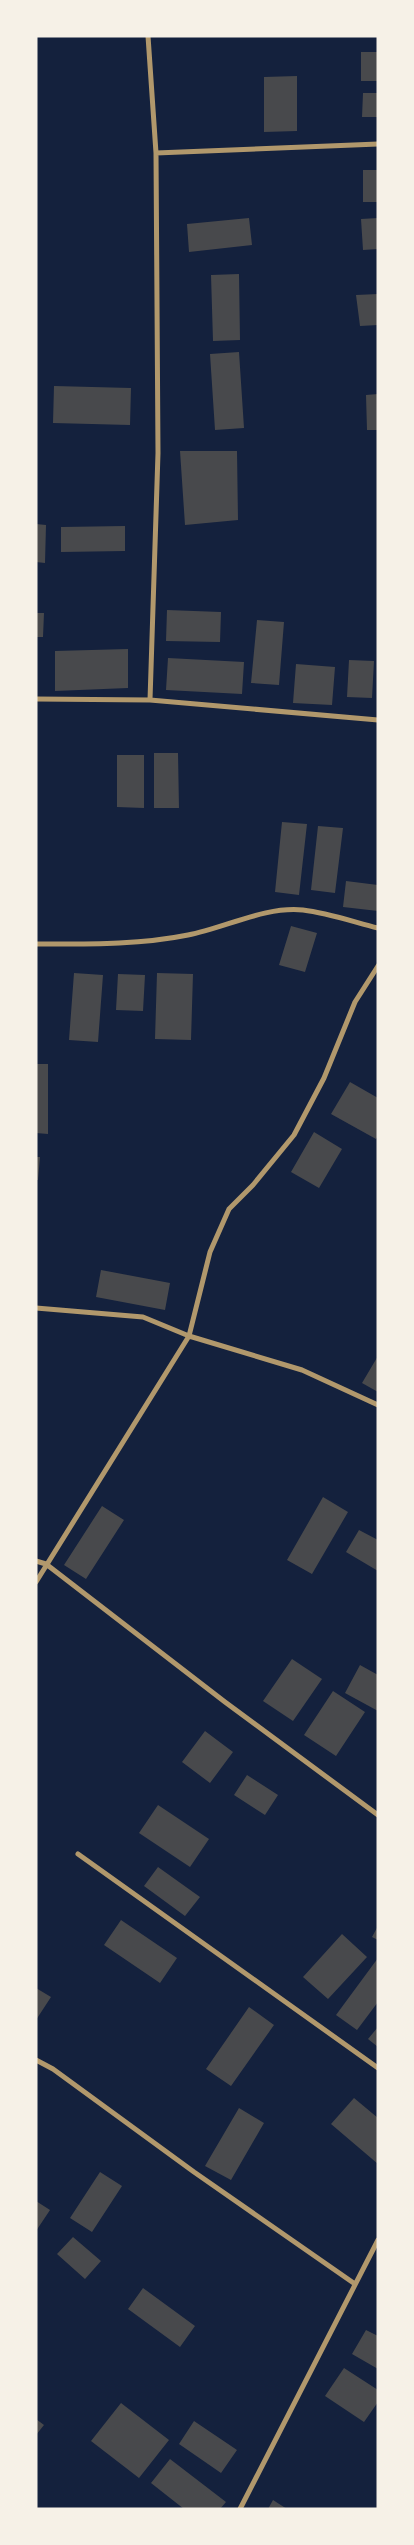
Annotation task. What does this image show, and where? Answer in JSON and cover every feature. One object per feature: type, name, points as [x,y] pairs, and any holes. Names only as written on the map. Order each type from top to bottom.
[{"type":"street","points":[[148,36],[156,153],[158,453],[150,700]]},
{"type":"street","points":[[156,153],[378,144]]},
{"type":"street","points":[[36,699],[150,700],[378,720]]},
{"type":"street","points":[[36,944],[134,943],[164,939],[189,935],[281,911],[303,910],[378,928]]},
{"type":"street","points":[[36,1582],[189,1336],[210,1252],[229,1209],[253,1184],[294,1135],[324,1078],[355,1002],[378,966]]},
{"type":"street","points":[[36,1308],[143,1317],[189,1336],[302,1370],[378,1405]]},
{"type":"street","points":[[36,1561],[46,1564],[225,1702],[378,1814]]},
{"type":"street","points":[[78,1854],[378,2068]]},
{"type":"street","points":[[36,2060],[53,2069],[194,2172],[355,2284]]},
{"type":"street","points":[[240,2509],[378,2240]]},
{"type":"building","points":[[361,52],[378,52],[378,81],[361,81]]},
{"type":"building","points":[[297,76],[297,131],[264,132],[264,77]]},
{"type":"building","points":[[363,93],[378,93],[378,117],[362,117]]},
{"type":"building","points":[[363,170],[378,170],[378,202],[363,202]]},
{"type":"building","points":[[249,218],[252,245],[189,252],[187,224]]},
{"type":"building","points":[[378,218],[378,249],[363,250],[361,219]]},
{"type":"building","points":[[239,274],[240,340],[213,341],[211,275]]},
{"type":"building","points":[[378,294],[378,325],[360,326],[356,295]]},
{"type":"building","points":[[239,352],[244,428],[215,430],[210,354]]},
{"type":"building","points":[[54,386],[131,388],[130,425],[53,423]]},
{"type":"building","points":[[378,394],[378,430],[367,430],[366,395]]},
{"type":"building","points":[[180,451],[237,451],[238,520],[185,525]]},
{"type":"building","points":[[36,524],[46,525],[45,563],[36,562]]},
{"type":"building","points":[[125,526],[125,551],[61,552],[61,527]]},
{"type":"building","points":[[167,610],[221,612],[220,642],[166,641]]},
{"type":"building","points":[[36,613],[44,613],[43,637],[36,637]]},
{"type":"building","points":[[257,620],[284,622],[279,685],[251,683]]},
{"type":"building","points":[[128,649],[128,688],[55,691],[55,651]]},
{"type":"building","points":[[168,658],[244,662],[242,694],[166,690]]},
{"type":"building","points":[[349,660],[374,661],[372,698],[347,697]]},
{"type":"building","points":[[296,664],[335,667],[332,705],[293,703]]},
{"type":"building","points":[[154,753],[178,753],[179,808],[154,808]]},
{"type":"building","points":[[117,755],[144,755],[144,808],[117,807]]},
{"type":"building","points":[[282,822],[307,824],[299,895],[275,892]]},
{"type":"building","points":[[318,826],[343,828],[335,893],[311,890]]},
{"type":"building","points":[[346,881],[378,885],[378,911],[343,907]]},
{"type":"building","points":[[291,926],[317,933],[305,972],[279,965]]},
{"type":"building","points":[[74,973],[103,975],[98,1042],[69,1040]]},
{"type":"building","points":[[157,973],[193,974],[191,1040],[155,1039]]},
{"type":"building","points":[[118,974],[145,975],[143,1011],[116,1010]]},
{"type":"building","points":[[36,1064],[48,1064],[48,1134],[36,1133]]},
{"type":"building","points":[[350,1082],[378,1098],[378,1136],[376,1139],[331,1114]]},
{"type":"building","points":[[314,1132],[342,1149],[319,1188],[291,1172]]},
{"type":"building","points":[[36,1157],[40,1157],[38,1180],[36,1180]]},
{"type":"building","points":[[101,1270],[170,1283],[165,1310],[96,1297]]},
{"type":"building","points":[[378,1356],[378,1392],[362,1383]]},
{"type":"building","points":[[323,1497],[348,1512],[312,1574],[287,1560]]},
{"type":"building","points":[[102,1506],[124,1520],[86,1579],[64,1565]]},
{"type":"building","points":[[359,1530],[378,1540],[378,1571],[346,1552]]},
{"type":"building","points":[[292,1659],[322,1679],[293,1721],[263,1701]]},
{"type":"building","points":[[360,1665],[378,1675],[378,1711],[345,1693]]},
{"type":"building","points":[[333,1691],[365,1712],[336,1756],[304,1735]]},
{"type":"building","points":[[205,1731],[233,1752],[210,1783],[182,1762]]},
{"type":"building","points":[[247,1775],[278,1795],[265,1815],[234,1795]]},
{"type":"building","points":[[158,1805],[209,1839],[190,1867],[139,1833]]},
{"type":"building","points":[[158,1867],[200,1897],[185,1916],[144,1886]]},
{"type":"building","points":[[121,1920],[177,1958],[160,1983],[104,1945]]},
{"type":"building","points":[[378,1926],[378,1940],[372,1937]]},
{"type":"building","points":[[342,1934],[367,1957],[328,1999],[303,1977]]},
{"type":"building","points":[[378,1958],[378,2002],[357,2030],[336,2015]]},
{"type":"building","points":[[36,1988],[51,1997],[36,2020]]},
{"type":"building","points":[[249,2007],[274,2025],[231,2086],[206,2069]]},
{"type":"building","points":[[378,2027],[378,2047],[368,2039]]},
{"type":"building","points":[[354,2098],[378,2118],[378,2164],[331,2124]]},
{"type":"building","points":[[239,2108],[264,2123],[231,2180],[205,2166]]},
{"type":"building","points":[[100,2172],[122,2186],[92,2232],[70,2218]]},
{"type":"building","points":[[36,2201],[50,2210],[36,2231]]},
{"type":"building","points":[[73,2237],[101,2261],[85,2279],[57,2254]]},
{"type":"building","points":[[143,2288],[195,2326],[180,2347],[128,2309]]},
{"type":"building","points":[[366,2330],[378,2336],[378,2369],[352,2354]]},
{"type":"building","points":[[344,2368],[378,2390],[378,2402],[364,2422],[325,2396]]},
{"type":"building","points":[[121,2403],[169,2440],[139,2478],[91,2441]]},
{"type":"building","points":[[36,2419],[44,2425],[36,2435]]},
{"type":"building","points":[[194,2421],[237,2450],[221,2473],[179,2444]]},
{"type":"building","points":[[170,2459],[226,2502],[220,2509],[184,2509],[151,2483]]},
{"type":"building","points":[[273,2500],[287,2509],[268,2509]]}]
